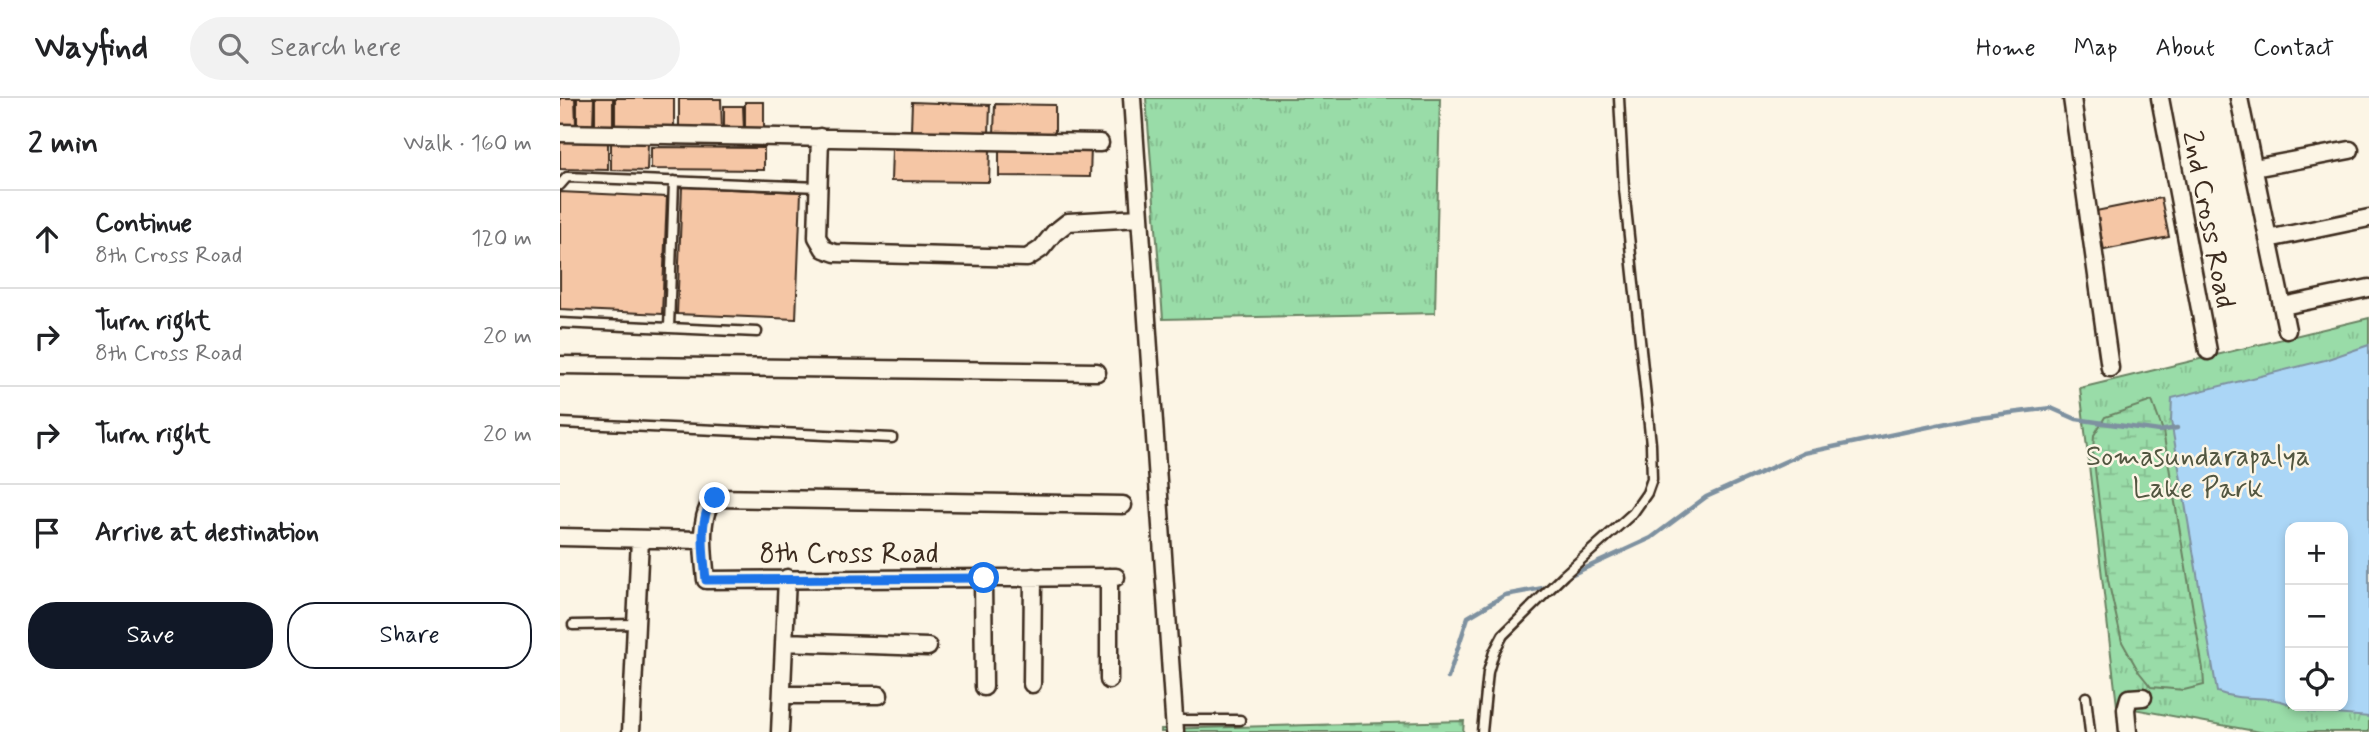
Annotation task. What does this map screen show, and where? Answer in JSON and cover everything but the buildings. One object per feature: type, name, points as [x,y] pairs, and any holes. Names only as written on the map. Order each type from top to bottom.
[{"type":"street","points":[[1132,98],[1174,728]]},
{"type":"street","points":[[2072,98],[2110,368]]},
{"type":"street","name":"2nd Cross Road","points":[[2160,98],[2208,351]]},
{"type":"street","points":[[2244,99],[2254,168],[2287,330]]},
{"type":"street","points":[[560,134],[1100,143]]},
{"type":"street","points":[[820,137],[817,237],[824,248],[835,253],[1027,257],[1041,249],[1054,233],[1068,222],[1140,218]]},
{"type":"street","points":[[2254,168],[2350,150]]},
{"type":"street","points":[[2268,239],[2369,218]]},
{"type":"street","points":[[2283,306],[2369,288]]},
{"type":"street","points":[[560,365],[1097,372]]},
{"type":"street","points":[[560,537],[702,540],[708,504],[715,498],[1123,505]]},
{"type":"street","points":[[631,732],[640,539]]},
{"type":"street","name":"8th Cross Road","points":[[702,540],[706,580],[1112,577],[1109,680]]},
{"type":"street","points":[[1032,684],[1033,577]]},
{"type":"street","points":[[780,732],[787,578]]},
{"type":"street","points":[[984,578],[984,687]]},
{"type":"street","points":[[784,642],[928,648]]},
{"type":"street","points":[[782,695],[878,695]]},
{"type":"street","points":[[2128,732],[2126,709],[2129,698],[2143,697]]},
{"type":"lane","points":[[1482,732],[1488,672],[1503,635],[1550,588],[1633,513],[1647,493],[1652,479],[1651,444],[1624,189],[1619,98]]},
{"type":"lane","points":[[560,185],[567,177],[819,187]]},
{"type":"lane","points":[[669,328],[674,181]]},
{"type":"lane","points":[[560,323],[757,332]]},
{"type":"lane","points":[[560,423],[892,438]]},
{"type":"lane","points":[[573,625],[636,624]]},
{"type":"lane","points":[[2086,697],[2090,732]]},
{"type":"lane","points":[[1174,728],[1240,720]]},
{"type":"green space","points":[[1146,98],[1440,98],[1435,313],[1163,319]]},
{"type":"green space","name":"Somasundarapalya Lake Park","points":[[2369,318],[2369,732],[2260,732],[2117,706],[2080,388]]},
{"type":"green space","points":[[2152,401],[2163,431],[2203,669],[2204,685],[2184,690],[2151,687],[2122,642],[2108,580],[2093,452],[2094,435],[2105,417]]},
{"type":"green space","points":[[1464,721],[1463,732],[1161,732],[1161,729]]},
{"type":"water","points":[[2369,345],[2369,717],[2308,711],[2348,711],[2348,522],[2285,522],[2285,702],[2217,692],[2171,421],[2172,398],[2325,360]]},
{"type":"waterway","points":[[1564,578],[1651,538],[1706,497],[1804,453],[1971,418],[2051,408],[2076,419],[2159,431],[2177,428]]},
{"type":"waterway","points":[[1448,678],[1468,617],[1505,595],[1553,584]]},
{"type":"route","points":[[715,498],[708,504],[702,540],[706,580],[984,578]]}]
